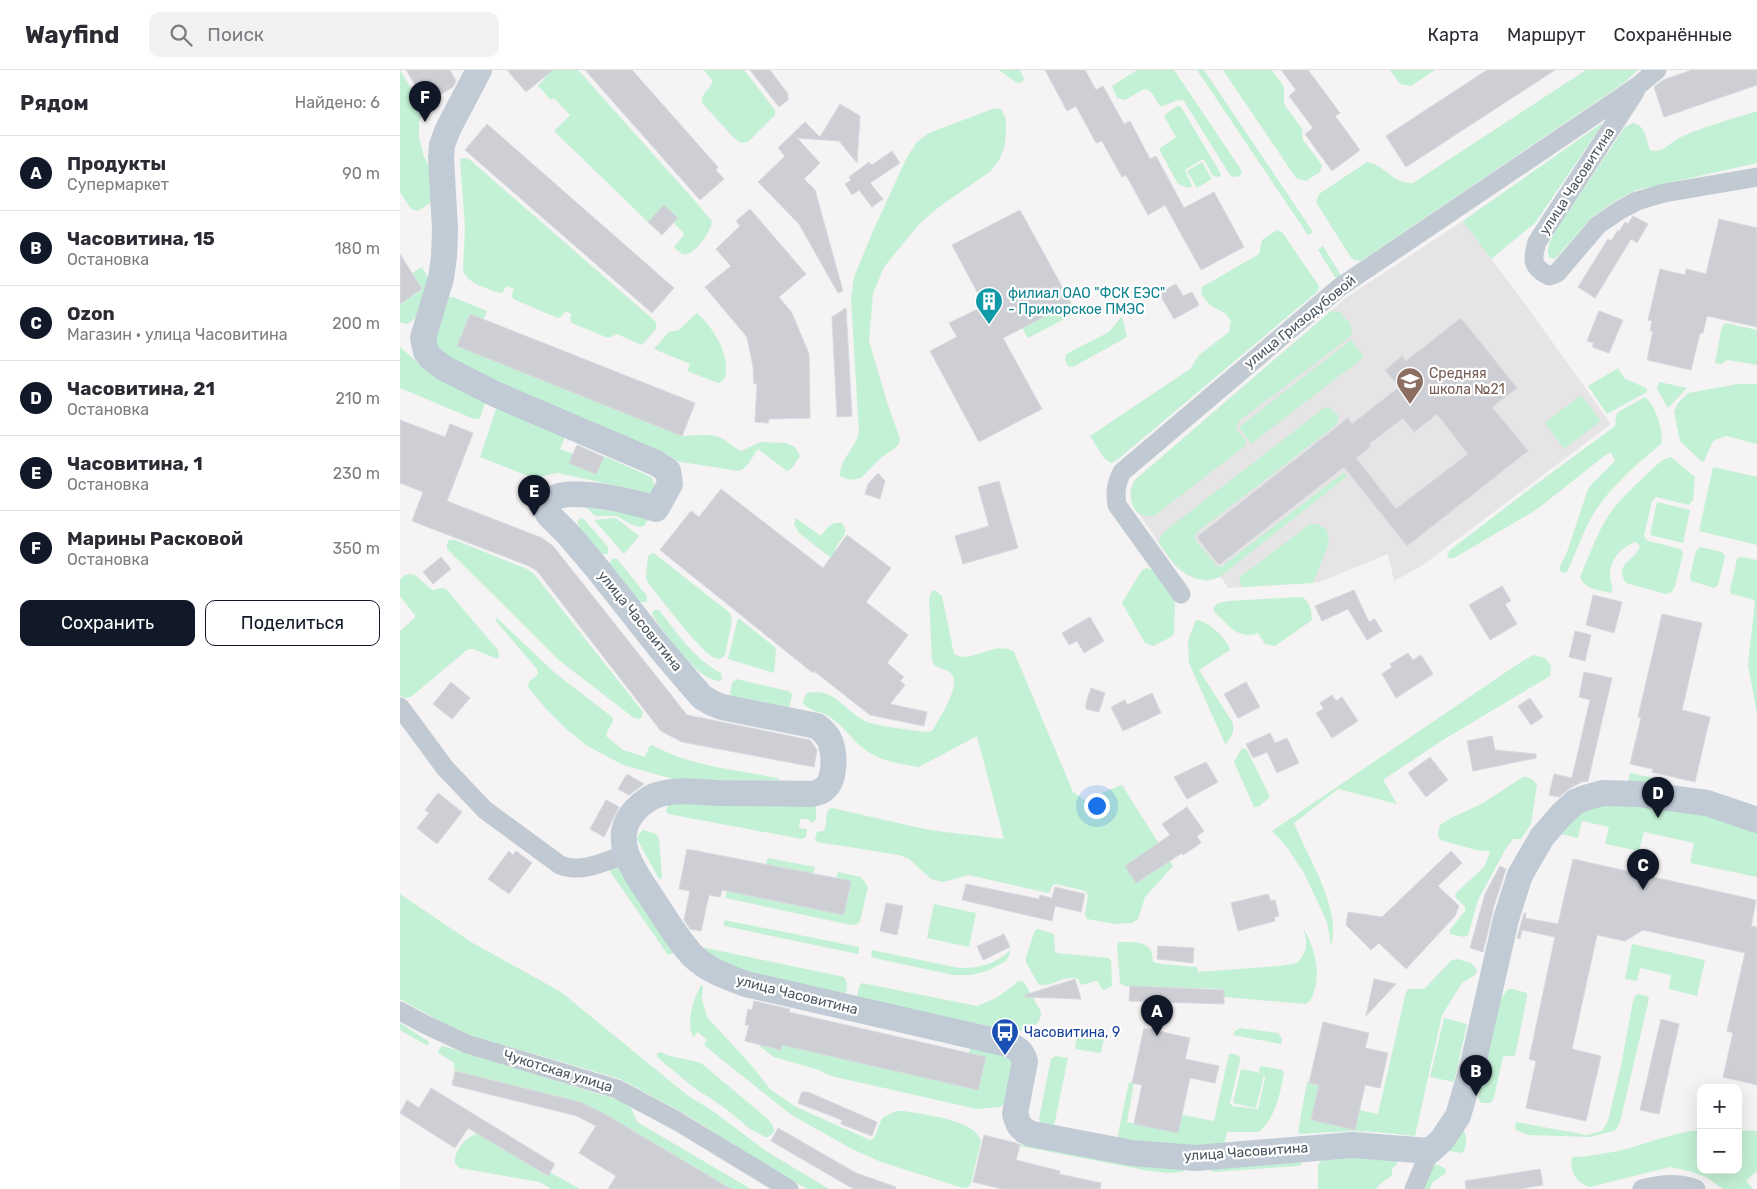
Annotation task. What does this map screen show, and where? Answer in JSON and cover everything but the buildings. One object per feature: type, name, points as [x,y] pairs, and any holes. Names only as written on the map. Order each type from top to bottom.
[{"type":"street","name":"улица Часовитина","points":[[479,70],[448,129],[442,146],[445,229],[444,257],[441,278],[423,338],[426,352],[444,368],[495,394],[656,463],[668,471],[670,484],[656,509],[610,497],[560,495],[552,499],[548,506],[548,514],[568,534],[702,697],[722,707],[809,724],[824,731],[830,741],[833,760],[832,775],[822,791],[812,794],[675,792],[659,794],[645,802],[629,818],[624,829],[623,840],[626,854],[672,930],[692,955],[702,964],[726,977],[746,984],[1008,1044],[1016,1048],[1022,1053],[1025,1061],[1015,1114],[1019,1125],[1025,1131],[1032,1134],[1132,1153],[1196,1158],[1352,1145],[1430,1151]]},
{"type":"street","name":"улица Гризодубовой","points":[[1181,594],[1117,505],[1116,483],[1122,472],[1340,287],[1639,85],[1657,70]]},
{"type":"street","name":"улица Часовитина","points":[[1639,85],[1537,242],[1533,255],[1536,266],[1540,271],[1549,276],[1557,274],[1598,225],[1637,201],[1664,193],[1757,177]]},
{"type":"street","points":[[400,707],[445,768],[485,810],[560,865],[579,868],[626,854]]},
{"type":"street","points":[[1414,1189],[1430,1151],[1442,1140],[1458,1116],[1474,1061],[1506,919],[1520,875],[1542,837],[1562,814],[1575,802],[1588,797],[1603,794],[1638,794],[1708,803],[1757,820]]},
{"type":"street","name":"Чукотская улица","points":[[400,1011],[467,1044],[617,1089],[677,1121],[789,1189]]},
{"type":"street","points":[[1642,1189],[1667,1184],[1696,1189]]},
{"type":"shaded area","name":"Средняя школа №21","points":[[1463,221],[1611,424],[1423,565],[1394,581],[1388,554],[1320,582],[1228,588],[1221,577],[1206,581],[1187,575],[1174,565],[1132,504],[1130,495],[1135,480],[1347,297]]},
{"type":"green space","points":[[400,70],[420,103],[423,113],[419,122],[419,137],[424,157],[432,172],[431,202],[418,211],[411,209],[400,192]]},
{"type":"green space","points":[[540,70],[578,70],[695,201],[712,221],[706,236],[697,247],[687,254],[678,251],[674,247],[684,235],[674,223],[678,218],[664,205],[648,222],[554,131],[570,115],[554,98],[551,100],[538,86],[545,78]]},
{"type":"green space","points":[[704,70],[744,70],[775,110],[775,115],[748,142],[741,143],[734,138],[702,103],[704,94],[712,83],[712,80]]},
{"type":"green space","points":[[999,70],[1020,70],[1024,79],[1022,82],[1017,83]]},
{"type":"green space","points":[[1137,70],[1174,70],[1242,171],[1240,176],[1233,177],[1230,175],[1184,101],[1177,100],[1160,106],[1147,89],[1125,100],[1117,98],[1112,86]]},
{"type":"green space","points":[[1197,70],[1204,70],[1313,232],[1308,235]]},
{"type":"green space","points":[[1223,70],[1272,70],[1284,87],[1284,104],[1302,129],[1303,140],[1322,165],[1320,172],[1306,181],[1296,178]]},
{"type":"green space","points":[[1390,70],[1435,70],[1411,86],[1400,84]]},
{"type":"green space","points":[[1586,70],[1638,70],[1625,82],[1361,261],[1352,259],[1316,202],[1319,194],[1367,162],[1380,167],[1399,180],[1413,183]]},
{"type":"green space","points":[[1177,106],[1181,107],[1221,174],[1220,177],[1213,176],[1204,160],[1201,160],[1185,170],[1192,186],[1188,188],[1178,184],[1159,149],[1176,137],[1164,116]]},
{"type":"green space","points":[[995,108],[1001,109],[1006,119],[1004,148],[999,160],[991,171],[939,207],[920,223],[884,267],[873,293],[869,341],[900,439],[899,444],[882,457],[861,478],[850,480],[840,476],[842,464],[859,432],[851,298],[854,277],[873,231],[907,157],[917,142],[929,133]]},
{"type":"green space","points":[[1757,111],[1757,163],[1637,190],[1616,200],[1591,218],[1557,257],[1553,259],[1549,257],[1549,247],[1555,231],[1625,127],[1633,123],[1641,127],[1645,133],[1650,150],[1658,151],[1690,133]]},
{"type":"green space","points":[[1601,124],[1535,223],[1491,259],[1463,221]]},
{"type":"green space","points":[[460,159],[469,159],[656,322],[656,329],[642,345],[617,334],[608,338],[572,323],[570,319],[571,314],[565,311],[558,318],[513,299],[514,289],[506,286],[503,292],[499,293],[478,285],[465,275],[463,271],[465,227]]},
{"type":"green space","points":[[1202,162],[1212,179],[1197,188],[1187,171]]},
{"type":"green space","points":[[1277,230],[1282,232],[1319,286],[1318,291],[1117,460],[1111,463],[1104,458],[1090,436],[1190,369],[1199,355],[1229,332],[1231,321],[1226,314],[1210,305],[1201,294],[1202,287],[1259,254],[1262,240]]},
{"type":"green space","points":[[1323,246],[1342,277],[1337,280],[1318,250]]},
{"type":"green space","points":[[422,267],[429,279],[420,311],[412,321],[406,324],[400,322],[400,304],[422,290],[412,273]]},
{"type":"green space","points":[[450,297],[487,311],[484,319],[470,314],[457,346],[682,436],[716,436],[741,451],[761,442],[786,443],[795,447],[800,456],[792,468],[787,471],[758,449],[747,466],[738,471],[675,461],[604,432],[449,358],[440,350],[435,340],[447,300]]},
{"type":"green space","points":[[1071,303],[1076,313],[1028,338],[1022,328]]},
{"type":"green space","points":[[1331,311],[1340,312],[1348,321],[1352,330],[1350,337],[1238,422],[1236,429],[1246,441],[1245,446],[1154,516],[1140,514],[1133,506],[1131,500],[1132,487],[1135,480]]},
{"type":"green space","points":[[697,313],[715,335],[724,355],[726,363],[725,376],[723,381],[718,383],[687,371],[690,364],[654,349],[669,332],[679,330]]},
{"type":"green space","points":[[1122,316],[1127,337],[1073,367],[1068,366],[1065,360],[1066,354],[1109,332]]},
{"type":"green space","points":[[1726,323],[1757,330],[1757,365],[1727,360],[1721,364],[1715,363],[1722,326]]},
{"type":"green space","points":[[1351,340],[1364,357],[1251,444],[1239,427]]},
{"type":"green space","points":[[400,347],[425,369],[485,403],[480,418],[474,419],[400,388]]},
{"type":"green space","points":[[1618,368],[1624,378],[1646,388],[1647,392],[1607,414],[1588,386]]},
{"type":"green space","points":[[1659,382],[1687,388],[1668,408],[1657,389]]},
{"type":"green space","points":[[1738,384],[1757,384],[1757,444],[1726,436],[1713,441],[1702,462],[1680,441],[1674,412],[1678,403],[1688,393]]},
{"type":"green space","points":[[1581,395],[1601,421],[1564,449],[1545,423]]},
{"type":"green space","points":[[1645,397],[1653,406],[1658,419],[1662,439],[1661,444],[1625,476],[1601,503],[1586,527],[1567,572],[1562,573],[1559,568],[1567,552],[1587,492],[1591,485],[1615,461],[1611,452],[1536,510],[1454,558],[1447,558],[1449,551],[1615,426],[1618,412]]},
{"type":"green space","points":[[1329,407],[1338,415],[1338,421],[1335,426],[1196,533],[1195,539],[1217,566],[1221,567],[1343,473],[1347,475],[1346,477],[1221,576],[1209,580],[1197,579],[1178,568],[1159,543],[1165,531],[1324,408]]},
{"type":"green space","points":[[499,408],[565,437],[560,449],[573,454],[596,474],[604,456],[651,477],[654,483],[653,490],[649,493],[558,473],[533,478],[480,457],[496,409]]},
{"type":"green space","points":[[1671,457],[1695,477],[1693,500],[1689,505],[1656,497],[1652,501],[1644,536],[1648,541],[1681,549],[1683,554],[1672,592],[1666,594],[1626,583],[1622,571],[1624,566],[1638,551],[1640,546],[1636,542],[1625,547],[1614,560],[1610,570],[1612,593],[1585,585],[1580,577],[1608,516],[1619,502],[1660,462]]},
{"type":"green space","points":[[1713,467],[1757,477],[1757,545],[1699,531]]},
{"type":"green space","points":[[1657,502],[1690,510],[1683,543],[1650,535]]},
{"type":"green space","points":[[586,507],[647,517],[648,520],[641,527],[632,525],[617,516],[595,516]]},
{"type":"green space","points":[[581,518],[584,519],[608,547],[608,554],[600,553],[580,529],[577,521]]},
{"type":"green space","points":[[616,518],[639,536],[624,554],[594,520]]},
{"type":"green space","points":[[796,518],[821,536],[832,524],[842,523],[845,534],[835,550],[873,579],[867,586],[799,533],[794,524]]},
{"type":"green space","points":[[1310,524],[1318,524],[1327,530],[1329,543],[1313,583],[1242,587],[1239,580],[1241,576]]},
{"type":"green space","points":[[449,540],[455,540],[527,569],[534,574],[643,712],[642,717],[639,719],[634,718],[560,661],[447,549]]},
{"type":"green space","points":[[1700,547],[1722,552],[1725,556],[1718,585],[1714,588],[1691,581],[1690,576],[1696,551]]},
{"type":"green space","points":[[652,553],[730,613],[732,621],[723,657],[715,658],[700,646],[647,581],[648,556]]},
{"type":"green space","points":[[1741,557],[1757,560],[1757,714],[1748,665],[1755,600],[1731,594],[1730,590],[1737,559]]},
{"type":"green space","points":[[612,558],[617,559],[647,596],[647,602],[638,601],[610,564]]},
{"type":"green space","points":[[1146,568],[1156,571],[1175,600],[1174,634],[1153,646],[1145,643],[1122,603],[1142,570]]},
{"type":"green space","points":[[405,575],[415,575],[432,590],[446,589],[498,650],[499,658],[468,649],[412,696],[407,698],[400,696],[400,631],[415,618],[415,615],[400,596],[400,580]]},
{"type":"green space","points":[[933,590],[942,596],[954,654],[961,657],[976,655],[999,648],[1014,652],[1073,792],[1084,800],[1122,785],[1173,866],[1145,897],[1138,919],[1132,923],[1116,924],[1087,919],[1085,914],[1088,895],[1085,891],[1056,884],[1052,886],[1048,893],[969,875],[943,882],[931,879],[909,859],[899,855],[817,842],[815,839],[817,832],[824,831],[826,817],[829,809],[832,808],[929,830],[1004,839],[977,736],[919,767],[899,764],[873,755],[827,715],[809,708],[803,703],[807,693],[825,693],[870,723],[926,732],[932,731],[943,713],[954,685],[954,679],[950,672],[934,665],[932,660],[929,599]]},
{"type":"green space","points":[[1302,597],[1310,607],[1312,620],[1275,646],[1265,644],[1258,633],[1245,635],[1230,627],[1215,613],[1213,608],[1218,603],[1228,601]]},
{"type":"green space","points":[[654,610],[659,610],[680,637],[703,661],[721,673],[722,679],[720,681],[701,673],[682,655],[653,616]]},
{"type":"green space","points":[[497,618],[555,673],[612,717],[613,721],[606,736],[623,750],[645,757],[649,747],[652,745],[697,763],[778,778],[779,780],[680,781],[623,765],[586,745],[547,710],[528,687],[529,682],[538,674],[537,669],[495,620]]},
{"type":"green space","points":[[738,618],[776,648],[774,673],[728,659]]},
{"type":"green space","points":[[1196,620],[1206,623],[1216,631],[1230,650],[1199,670],[1233,723],[1233,732],[1225,744],[1189,663],[1188,641]]},
{"type":"green space","points":[[1533,655],[1545,658],[1551,666],[1550,676],[1443,740],[1383,780],[1397,804],[1338,789],[1294,823],[1328,900],[1333,931],[1331,946],[1327,922],[1304,873],[1286,846],[1272,831]]},
{"type":"green space","points":[[736,679],[788,691],[792,694],[790,705],[788,707],[732,696],[730,694],[732,683]]},
{"type":"green space","points":[[1242,748],[1247,750],[1270,797],[1258,807],[1254,807],[1234,762]]},
{"type":"green space","points":[[1630,773],[1668,781],[1658,788],[1627,785]]},
{"type":"green space","points":[[1523,777],[1528,777],[1537,785],[1531,824],[1521,839],[1513,839],[1505,850],[1478,900],[1468,935],[1464,937],[1450,934],[1449,931],[1465,911],[1465,907],[1455,897],[1456,893],[1484,867],[1490,853],[1489,851],[1476,850],[1440,840],[1438,835],[1440,825],[1483,803]]},
{"type":"green space","points":[[669,803],[813,805],[816,807],[816,819],[813,823],[807,819],[800,819],[799,828],[807,829],[806,837],[802,839],[668,814],[666,811]]},
{"type":"green space","points":[[1591,805],[1676,807],[1757,830],[1757,877],[1690,863],[1694,843],[1644,832],[1639,851],[1605,844],[1609,827],[1582,821],[1578,838],[1561,834],[1561,828]]},
{"type":"green space","points":[[643,830],[656,834],[659,839],[661,879],[659,879],[637,839]]},
{"type":"green space","points":[[768,858],[815,867],[813,874],[766,864]]},
{"type":"green space","points":[[617,866],[674,953],[668,955],[607,867]]},
{"type":"green space","points":[[838,872],[861,877],[868,887],[860,921],[857,924],[851,925],[725,898],[727,891],[844,915],[851,882],[836,879]]},
{"type":"green space","points":[[400,894],[471,942],[561,992],[687,1095],[713,1111],[766,1151],[829,1189],[807,1189],[765,1165],[687,1115],[620,1079],[473,1036],[443,1023],[400,999]]},
{"type":"green space","points":[[934,904],[976,913],[969,947],[927,938]]},
{"type":"green space","points":[[724,920],[859,947],[859,953],[724,926]]},
{"type":"green space","points":[[1303,928],[1313,949],[1317,973],[1313,995],[1305,1004],[1224,997],[1224,989],[1125,986],[1120,983],[1117,945],[1119,942],[1143,944],[1150,950],[1153,962],[1197,967],[1198,972],[1279,966],[1297,963],[1303,955],[1306,947],[1306,938]]},
{"type":"green space","points":[[1038,929],[1054,934],[1055,951],[1057,953],[1109,958],[1111,961],[1112,986],[1104,990],[1096,981],[1081,985],[1078,979],[1073,978],[1043,985],[1038,984],[1026,962],[1026,957],[1035,930]]},
{"type":"green space","points":[[1632,944],[1705,960],[1697,996],[1669,989],[1671,975],[1640,968],[1637,981],[1625,979]]},
{"type":"green space","points":[[706,948],[844,977],[847,983],[846,994],[749,976],[701,949]]},
{"type":"green space","points":[[872,950],[959,968],[986,965],[1011,951],[1006,961],[987,971],[971,975],[953,975],[874,958],[871,956]]},
{"type":"green space","points":[[1457,959],[1471,963],[1477,970],[1475,975],[1462,983],[1442,1015],[1415,1136],[1351,1131],[1300,1134],[1298,1132],[1307,1082],[1319,1085],[1311,1120],[1354,1130],[1359,1110],[1378,1114],[1406,992],[1409,989],[1425,988],[1452,960]]},
{"type":"green space","points":[[1018,981],[1024,982],[1041,1012],[1038,1022],[1030,1028],[1009,1032],[860,1000],[857,996],[859,986],[862,983],[977,1006],[996,998]]},
{"type":"green space","points":[[701,985],[703,986],[702,1000],[707,1017],[771,1090],[796,1107],[870,1140],[874,1138],[882,1118],[896,1111],[936,1116],[959,1123],[977,1134],[981,1141],[971,1183],[968,1187],[963,1188],[881,1162],[852,1149],[790,1114],[704,1045],[707,1040],[698,1032],[693,1037],[690,1017],[695,997]]},
{"type":"green space","points":[[1508,989],[1527,993],[1515,1056],[1503,1057],[1494,1097],[1491,1103],[1481,1103],[1478,1098],[1500,1000]]},
{"type":"green space","points":[[1638,994],[1647,996],[1649,999],[1620,1122],[1616,1130],[1591,1137],[1528,1135],[1516,1130],[1516,1122],[1587,1135],[1602,1131],[1608,1121],[1621,1066],[1633,1001]]},
{"type":"green space","points":[[1444,1018],[1467,1024],[1454,1082],[1430,1077]]},
{"type":"green space","points":[[400,1023],[428,1041],[429,1045],[400,1030]]},
{"type":"green space","points":[[1240,1028],[1278,1033],[1282,1039],[1281,1044],[1233,1035]]},
{"type":"green space","points":[[1097,1032],[1104,1038],[1101,1053],[1075,1049],[1077,1033]]},
{"type":"green space","points":[[783,1042],[978,1090],[986,1057],[969,1053],[971,1045],[1002,1054],[1013,1062],[1006,1102],[1000,1107],[977,1109],[831,1076],[816,1069],[774,1057],[757,1044],[781,1049]]},
{"type":"green space","points":[[443,1046],[618,1100],[631,1108],[637,1122],[751,1189],[731,1189],[603,1113],[455,1071],[453,1062],[438,1053],[439,1049]]},
{"type":"green space","points":[[661,1052],[701,1063],[768,1119],[773,1126],[774,1132],[765,1137],[750,1129],[725,1108],[693,1087],[657,1057],[657,1053]]},
{"type":"green space","points":[[1229,1054],[1235,1054],[1240,1057],[1230,1103],[1232,1106],[1258,1109],[1265,1078],[1264,1075],[1256,1108],[1233,1103],[1241,1069],[1262,1073],[1258,1070],[1261,1066],[1282,1070],[1284,1073],[1279,1097],[1273,1112],[1270,1119],[1259,1132],[1227,1132],[1224,1144],[1195,1147],[1119,1139],[1119,1129],[1129,1082],[1134,1083],[1127,1122],[1178,1133],[1182,1115],[1214,1121]]},
{"type":"green space","points":[[1056,1056],[1068,1058],[1054,1126],[1041,1123],[1039,1119],[1051,1059]]},
{"type":"green space","points":[[1463,1130],[1466,1140],[1464,1151],[1460,1153],[1446,1150]]},
{"type":"green space","points":[[1697,1130],[1697,1174],[1670,1167],[1590,1187],[1577,1179],[1573,1171],[1572,1157],[1630,1148]]},
{"type":"green space","points":[[1742,1130],[1757,1131],[1757,1171],[1746,1181],[1753,1189],[1723,1189],[1706,1177],[1698,1174],[1742,1174]]},
{"type":"green space","points":[[476,1134],[547,1176],[550,1172],[580,1189],[551,1189],[540,1182],[459,1168],[455,1163],[458,1150],[468,1138]]},
{"type":"green space","points":[[1020,1144],[1132,1165],[1184,1170],[1183,1172],[1167,1173],[1144,1170],[1020,1146]]},
{"type":"green space","points":[[1302,1158],[1302,1164],[1298,1166],[1214,1172],[1209,1169]]},
{"type":"green space","points":[[1357,1158],[1396,1161],[1397,1164],[1392,1169],[1392,1175],[1376,1189],[1318,1189],[1318,1165],[1322,1160]]},
{"type":"green space","points":[[1433,1164],[1446,1169],[1446,1173],[1432,1183],[1430,1189],[1423,1189]]},
{"type":"place","name":"Марины Расковой","points":[[425,122]]},
{"type":"place","name":"филиал ОАО \"ФСК ЕЭС\" - Приморское ПМЭС","points":[[989,325]]},
{"type":"place","name":"Средняя школа №21","points":[[1410,405]]},
{"type":"place","name":"Часовитина, 1","points":[[534,516]]},
{"type":"place","name":"Часовитина, 21","points":[[1658,818]]},
{"type":"place","name":"Ozon","points":[[1643,890]]},
{"type":"place","name":"Продукты","points":[[1157,1036]]},
{"type":"place","name":"Часовитина, 9","points":[[1005,1056]]},
{"type":"place","name":"Часовитина, 15","points":[[1476,1096]]}]
